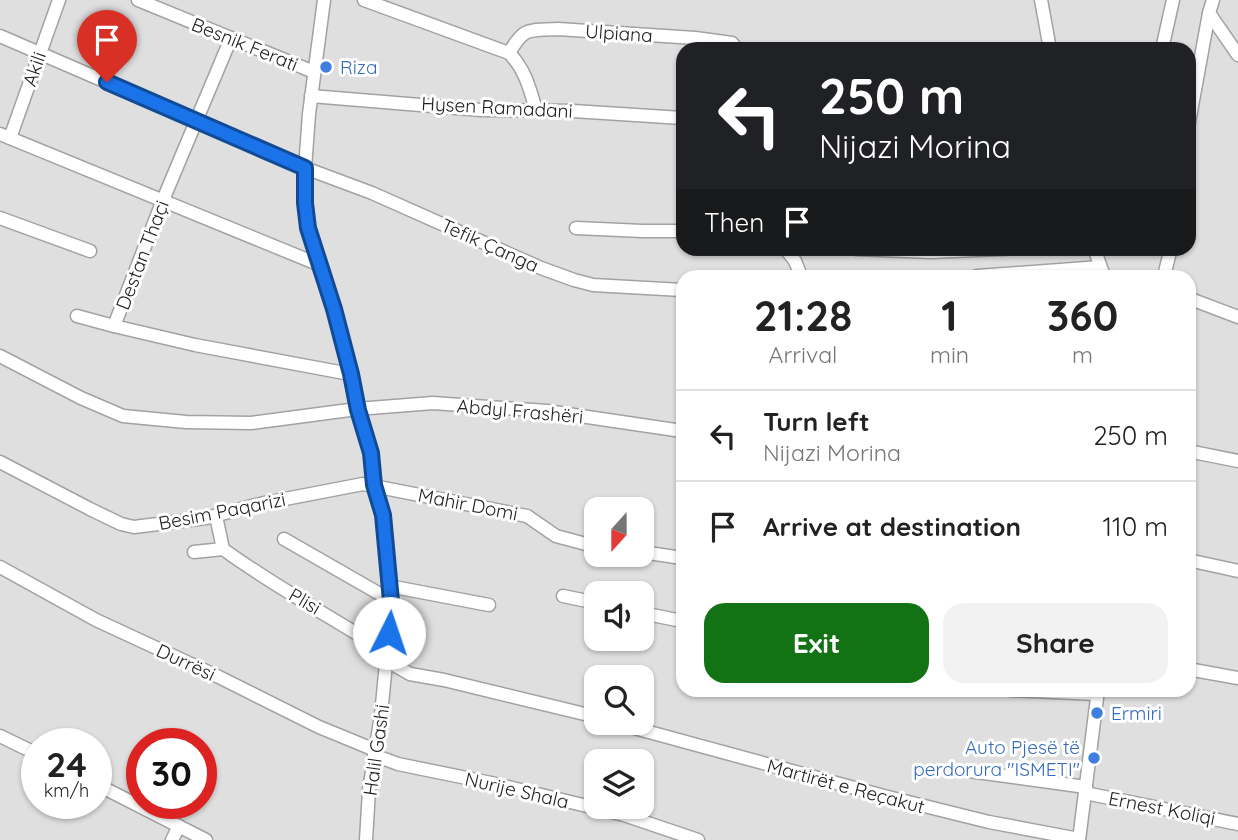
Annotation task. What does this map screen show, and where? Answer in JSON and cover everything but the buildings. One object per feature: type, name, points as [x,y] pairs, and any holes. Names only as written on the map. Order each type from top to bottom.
[{"type":"street","name":"Akili","points":[[5,136],[59,0]]},
{"type":"street","name":"Besnik Ferati","points":[[138,0],[314,72]]},
{"type":"street","name":"Halil Gashi","points":[[324,0],[311,96],[305,203],[308,228],[334,309],[371,453],[374,485],[383,515],[391,601],[381,715],[369,790],[367,840]]},
{"type":"street","points":[[365,0],[509,53],[522,68],[536,110]]},
{"type":"street","points":[[1041,0],[1049,42]]},
{"type":"street","points":[[1164,42],[1173,0]]},
{"type":"street","points":[[1196,84],[1213,0]]},
{"type":"street","points":[[1209,13],[1238,55]]},
{"type":"street","name":"Ulpiana","points":[[509,53],[522,33],[558,29],[725,42]]},
{"type":"street","name":"Tefik Çanga","points":[[0,36],[573,281],[593,285],[676,290]]},
{"type":"street","name":"Destan Thaçi","points":[[231,38],[114,326],[195,345],[351,374]]},
{"type":"street","name":"Hysen Ramadani","points":[[311,96],[481,110],[573,111],[676,118]]},
{"type":"street","points":[[5,136],[320,265]]},
{"type":"street","points":[[0,218],[90,251]]},
{"type":"street","points":[[576,228],[676,231]]},
{"type":"street","points":[[1196,301],[1238,317]]},
{"type":"street","points":[[77,316],[114,326]]},
{"type":"street","name":"Abdyl Frashëri","points":[[0,356],[81,398],[123,416],[186,422],[251,423],[433,403],[547,411],[676,430]]},
{"type":"street","points":[[1196,453],[1238,461]]},
{"type":"street","name":"Besim Paqarizi","points":[[0,462],[121,524],[134,527],[216,516],[318,492],[363,484],[374,485]]},
{"type":"street","name":"Mahir Domi","points":[[374,485],[527,516],[556,536],[584,544]]},
{"type":"street","points":[[194,552],[223,549],[216,516]]},
{"type":"street","points":[[284,539],[391,601]]},
{"type":"street","name":"Plisi","points":[[223,549],[254,572],[317,608],[387,657]]},
{"type":"street","points":[[654,554],[676,557]]},
{"type":"street","points":[[1196,562],[1238,571]]},
{"type":"street","name":"Durrësi","points":[[0,568],[96,620],[375,752]]},
{"type":"street","points":[[389,586],[489,604]]},
{"type":"street","points":[[563,596],[584,600]]},
{"type":"street","points":[[654,615],[676,620]]},
{"type":"street","points":[[387,657],[410,674],[584,715]]},
{"type":"street","points":[[1196,670],[1238,678]]},
{"type":"street","points":[[1079,840],[1097,697]]},
{"type":"street","name":"Martirët e Reçakut","points":[[654,733],[897,800],[1079,840]]},
{"type":"street","points":[[0,736],[21,746]]},
{"type":"street","name":"Nurije Shala","points":[[375,752],[398,764],[624,815],[698,840]]},
{"type":"street","name":"Ernest Koliqi","points":[[969,771],[1086,790],[1238,824]]},
{"type":"street","points":[[112,792],[206,840]]},
{"type":"street","points":[[172,840],[179,826]]},
{"type":"shaded area","points":[[0,0],[1238,0],[1238,840],[0,840]]},
{"type":"place","name":"Riza","points":[[326,67]]},
{"type":"place","name":"Ermiri","points":[[1097,713]]},
{"type":"place","name":"Auto Pjesë të perdorura \"ISMETI\"","points":[[1094,758]]},
{"type":"route","points":[[107,82],[305,168],[308,228],[351,374],[371,453],[374,485],[383,515],[391,601],[389,633]]}]
